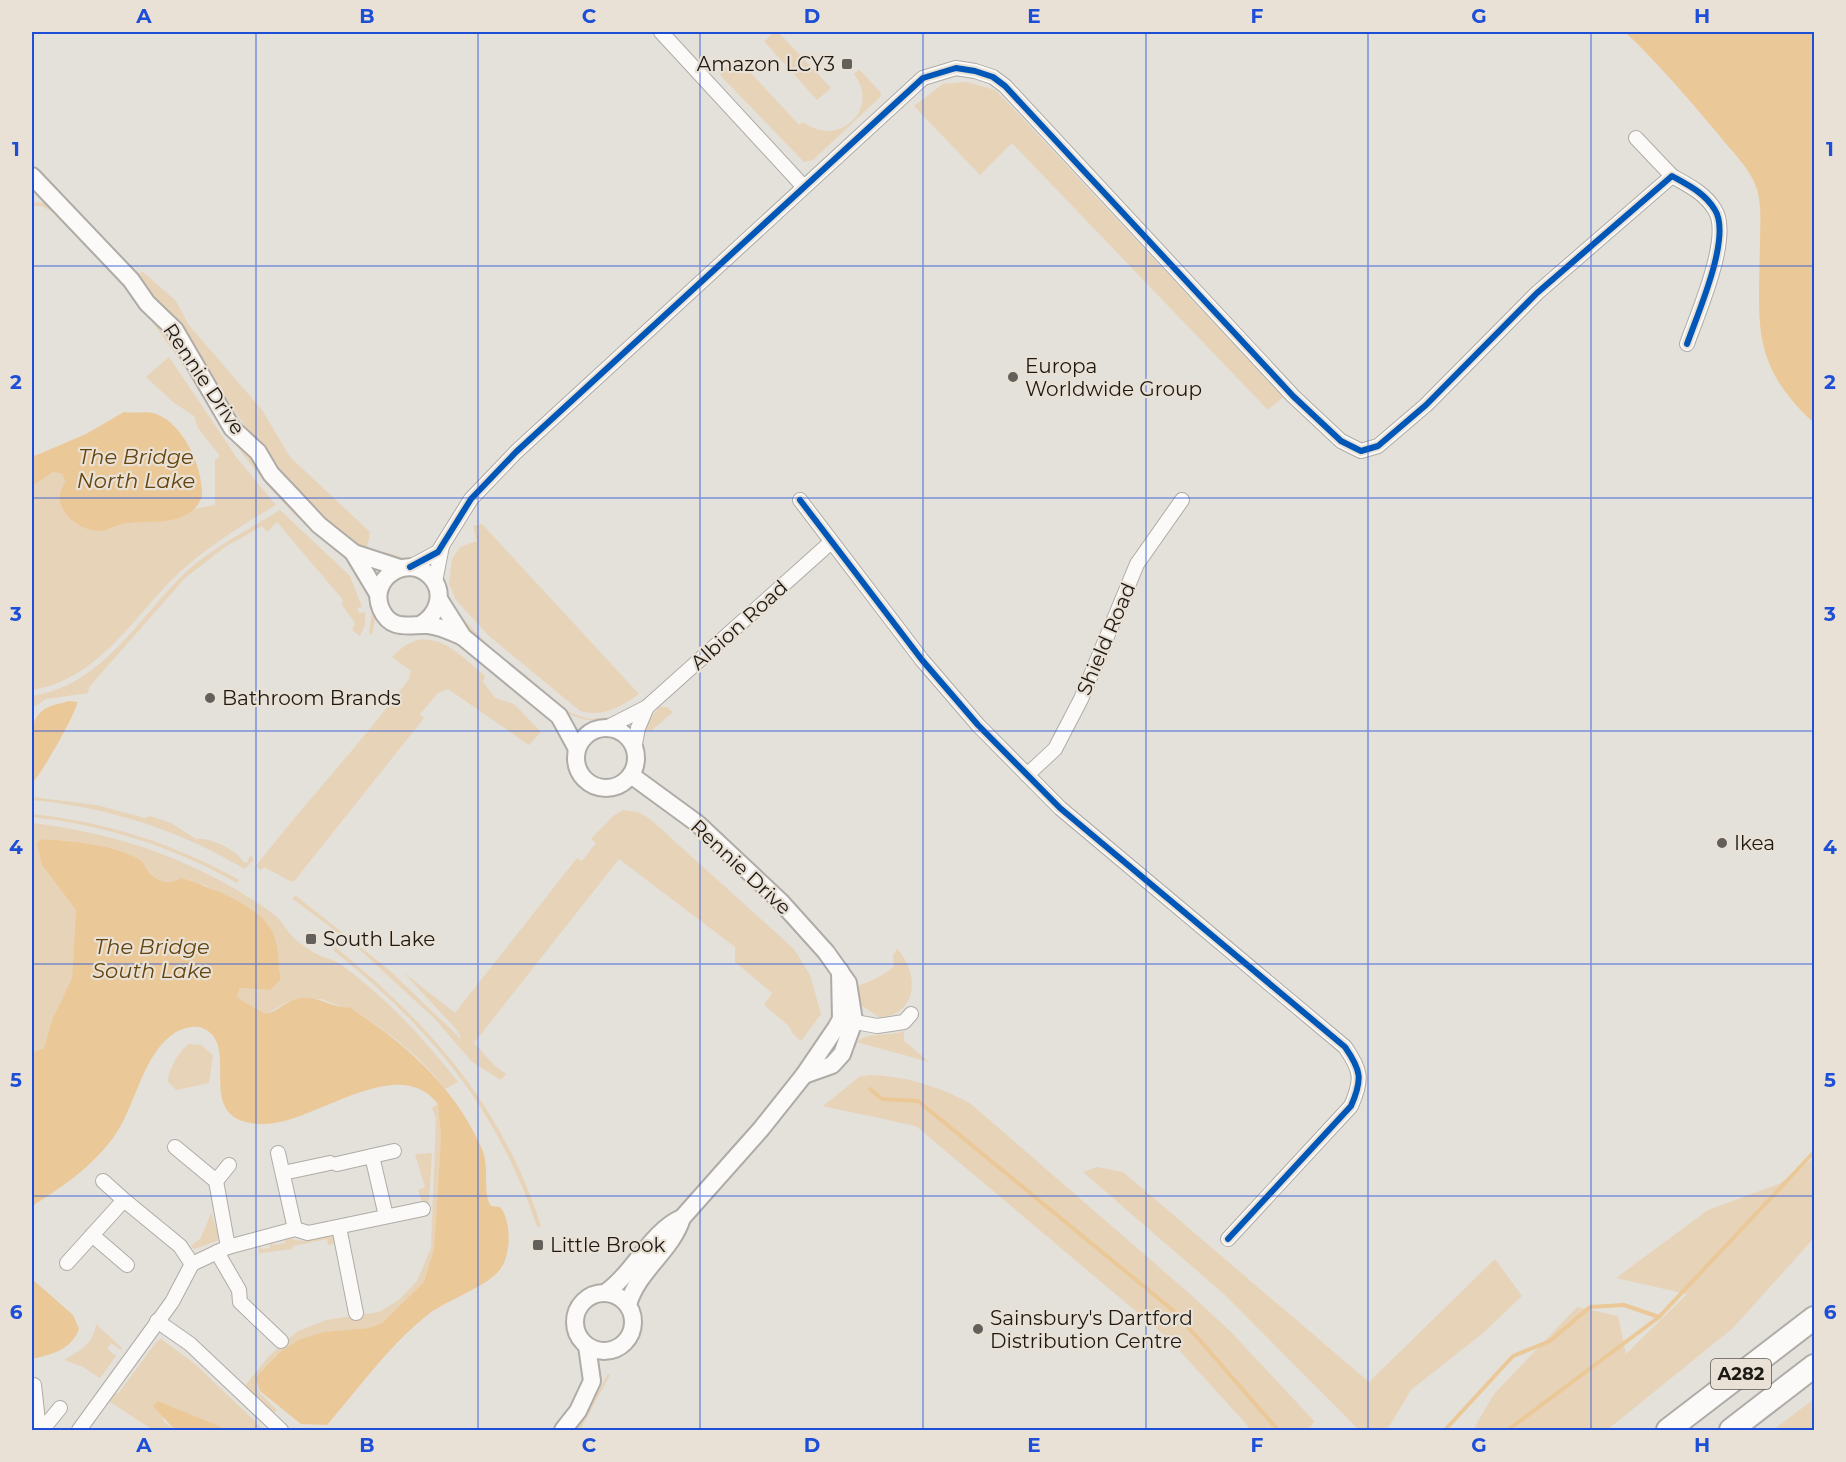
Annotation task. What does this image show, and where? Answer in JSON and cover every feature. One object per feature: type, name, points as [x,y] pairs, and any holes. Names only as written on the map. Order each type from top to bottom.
[{"type":"highway","name":"A282","points":[[1668,1431],[1815,1318]]},
{"type":"highway","name":"A282","points":[[1731,1431],[1815,1366]]},
{"type":"street","points":[[661,32],[803,186]]},
{"type":"street","points":[[378,594],[385,578],[438,552],[471,499],[516,452],[923,78],[956,68],[975,70],[993,77],[1031,111],[1293,396],[1341,441],[1361,451],[1378,446],[1426,405],[1537,293],[1672,176]]},
{"type":"street","points":[[1636,138],[1672,176],[1700,192],[1717,211],[1720,232],[1712,273],[1688,344]]},
{"type":"street","name":"Rennie Drive","points":[[33,179],[131,280],[147,303],[175,330],[232,428],[258,452],[272,474],[319,525],[354,553],[378,594],[381,611],[393,623],[411,627],[420,625],[442,628],[463,637],[559,716],[577,749],[577,768],[590,784],[612,788],[631,775],[698,824],[781,902],[840,970],[848,1020]]},
{"type":"street","points":[[800,500],[830,543],[922,660],[978,725],[1082,827],[1345,1047],[1358,1065],[1359,1087],[1351,1106],[1228,1239]]},
{"type":"street","name":"Shield Road","points":[[1028,775],[1055,749],[1086,688],[1137,564],[1182,500]]},
{"type":"street","name":"Albion Road","points":[[601,729],[647,707],[830,543]]},
{"type":"street","points":[[435,582],[442,546]]},
{"type":"street","name":"Rennie Drive","points":[[354,553],[424,571],[435,582],[439,599],[463,637]]},
{"type":"street","points":[[420,625],[433,615],[439,599]]},
{"type":"street","name":"Albion Road","points":[[634,749],[638,728],[647,707]]},
{"type":"street","name":"Rennie Drive","points":[[559,716],[624,734],[634,749]]},
{"type":"street","points":[[577,749],[588,734],[601,729]]},
{"type":"street","points":[[631,775],[635,767],[634,749]]},
{"type":"street","points":[[628,1305],[634,1285],[678,1231],[682,1218],[756,1135],[848,1020],[877,1026],[904,1022],[910,1014]]},
{"type":"street","points":[[175,1147],[216,1181],[223,1250],[239,1290],[240,1302],[281,1341]]},
{"type":"street","points":[[283,1173],[394,1151]]},
{"type":"street","points":[[278,1153],[295,1228]]},
{"type":"street","points":[[372,1156],[386,1216]]},
{"type":"street","points":[[216,1181],[229,1165]]},
{"type":"street","points":[[103,1181],[180,1246],[192,1264]]},
{"type":"street","points":[[67,1263],[124,1200]]},
{"type":"street","points":[[79,1431],[172,1302],[192,1264],[223,1250],[295,1228],[308,1233],[423,1209]]},
{"type":"street","points":[[592,1381],[587,1346],[576,1329],[577,1311],[589,1297],[605,1293],[621,1282],[669,1223],[682,1218]]},
{"type":"street","points":[[339,1227],[356,1313]]},
{"type":"street","points":[[92,1235],[127,1265]]},
{"type":"street","points":[[563,1431],[578,1411],[592,1381],[617,1349],[626,1343],[634,1326],[634,1316],[628,1305],[618,1296],[605,1293]]},
{"type":"street","points":[[157,1321],[190,1344],[281,1431]]},
{"type":"street","points":[[587,1346],[597,1351],[617,1349]]},
{"type":"street","points":[[34,1385],[40,1431]]},
{"type":"street","points":[[40,1431],[60,1408]]},
{"type":"shaded area","points":[[774,32],[778,32],[831,88],[817,100],[764,41]]},
{"type":"shaded area","points":[[738,59],[799,125],[803,122],[817,129],[830,131],[842,128],[852,121],[859,112],[862,100],[861,87],[854,74],[859,69],[881,93],[880,97],[813,160],[804,162],[720,75],[726,66]]},
{"type":"shaded area","points":[[967,82],[995,90],[1283,397],[1268,410],[1012,143],[980,175],[914,106],[943,84]]},
{"type":"shaded area","points":[[32,202],[45,203],[54,208],[91,246],[152,316],[255,464],[282,496],[362,572],[376,613],[372,635],[369,633],[372,612],[365,587],[353,566],[294,514],[267,485],[235,444],[180,360],[137,301],[53,212],[42,206],[32,206]]},
{"type":"shaded area","points":[[143,272],[176,301],[188,324],[262,410],[290,457],[370,532],[367,548],[403,559],[373,554],[342,536],[310,507],[251,434],[185,337],[137,275]]},
{"type":"shaded area","points":[[169,357],[237,458],[276,505],[216,543],[182,570],[97,659],[78,673],[32,690],[32,486],[53,472],[62,474],[65,482],[60,495],[62,508],[76,523],[94,531],[127,523],[170,520],[185,516],[195,509],[215,505],[215,460],[220,456],[198,428],[194,416],[173,402],[146,377]]},
{"type":"shaded area","points":[[280,510],[350,576],[362,607],[357,608],[359,613],[365,612],[365,625],[360,636],[352,630],[355,623],[342,605],[343,600],[277,522],[267,532],[262,526],[225,547],[185,578],[89,687],[88,693],[46,699],[32,708],[32,696],[57,689],[80,678],[100,663],[119,646],[170,588],[198,561]]},
{"type":"shaded area","points":[[482,524],[639,694],[611,710],[596,713],[580,711],[488,635],[456,600],[449,584],[452,559],[460,547],[477,541],[473,526]]},
{"type":"shaded area","points":[[444,586],[452,603],[481,637],[571,713],[589,719],[619,716],[594,721],[569,714],[476,636],[448,601]]},
{"type":"shaded area","points":[[417,640],[437,642],[454,650],[485,676],[483,682],[495,698],[514,704],[541,732],[529,745],[448,689],[438,693],[420,714],[424,718],[295,880],[292,882],[264,867],[261,870],[256,866],[409,679],[411,671],[392,657],[404,646]]},
{"type":"shaded area","points":[[659,707],[667,707],[673,712],[651,731],[643,729]]},
{"type":"shaded area","points":[[32,797],[96,805],[145,818],[150,816],[171,823],[196,839],[222,845],[240,857],[243,862],[247,863],[250,856],[254,859],[245,869],[195,843],[142,822],[88,808],[32,800]]},
{"type":"shaded area","points":[[623,810],[638,812],[650,819],[794,949],[810,975],[821,1014],[801,1041],[793,1034],[789,1026],[764,1005],[772,993],[735,962],[735,947],[619,859],[474,1043],[495,1066],[506,1074],[501,1080],[472,1062],[435,1019],[358,948],[293,899],[295,895],[388,969],[462,1040],[457,1030],[404,973],[455,1013],[577,858],[582,861],[596,843],[591,839],[613,816]]},
{"type":"shaded area","points":[[32,814],[87,822],[138,836],[189,855],[239,880],[237,883],[188,858],[138,839],[86,825],[32,817]]},
{"type":"shaded area","points":[[32,823],[96,834],[157,852],[216,878],[244,895],[275,915],[301,944],[318,955],[339,963],[390,1005],[458,1082],[445,1089],[413,1054],[349,1007],[344,1008],[322,999],[288,1002],[266,1014],[237,997],[240,988],[269,990],[281,981],[275,937],[268,924],[258,915],[205,885],[157,881],[146,871],[144,863],[122,852],[80,842],[41,839],[38,843],[42,865],[76,910],[72,978],[52,1020],[44,1048],[32,1053]]},
{"type":"shaded area","points":[[335,947],[402,1006],[459,1071],[484,1106],[506,1143],[525,1183],[541,1226],[537,1227],[521,1184],[502,1144],[481,1107],[456,1073],[400,1009],[333,950]]},
{"type":"shaded area","points":[[897,949],[909,970],[912,981],[911,992],[902,1009],[892,1015],[879,1017],[862,1006],[855,987],[871,981],[894,966],[893,955]]},
{"type":"shaded area","points":[[904,1031],[904,1041],[929,1062],[857,1042],[867,1036]]},
{"type":"shaded area","points":[[189,1044],[201,1045],[213,1055],[209,1083],[176,1090],[168,1082],[170,1072],[178,1056]]},
{"type":"shaded area","points":[[869,1075],[896,1077],[922,1083],[971,1104],[1231,1332],[1314,1421],[1309,1430],[1248,1430],[1248,1426],[1169,1339],[916,1126],[823,1106],[859,1077]]},
{"type":"shaded area","points":[[438,1104],[441,1138],[434,1249],[424,1282],[382,1323],[368,1328],[323,1332],[298,1340],[280,1352],[255,1378],[259,1392],[277,1410],[271,1416],[244,1387],[269,1356],[298,1331],[326,1320],[379,1312],[399,1300],[417,1281],[431,1248],[436,1118],[432,1108]]},
{"type":"shaded area","points":[[432,1153],[429,1201],[423,1204],[418,1190],[425,1187],[415,1154]]},
{"type":"shaded area","points":[[1814,1158],[1814,1238],[1733,1328],[1607,1430],[1473,1430],[1494,1394],[1577,1307],[1618,1316],[1626,1354],[1687,1294],[1616,1278],[1708,1210],[1779,1184]]},
{"type":"shaded area","points":[[1097,1167],[1123,1172],[1369,1382],[1495,1259],[1522,1296],[1483,1333],[1411,1390],[1387,1430],[1359,1430],[1225,1295],[1083,1172]]},
{"type":"shaded area","points":[[211,1213],[219,1236],[217,1241],[194,1249],[191,1246],[201,1238]]},
{"type":"shaded area","points":[[332,1230],[338,1243],[328,1245],[327,1239],[293,1246],[292,1249],[247,1255],[259,1253],[258,1244],[261,1249],[270,1248],[269,1239],[273,1245],[285,1243],[284,1233],[294,1240],[305,1241],[314,1234]]},
{"type":"shaded area","points":[[96,1324],[122,1348],[121,1350],[111,1343],[107,1349],[116,1356],[100,1378],[83,1367],[64,1360],[81,1350],[89,1341]]},
{"type":"shaded area","points":[[161,1339],[195,1364],[264,1430],[229,1430],[158,1401],[164,1422],[175,1430],[153,1430],[107,1400],[112,1390],[118,1394],[157,1341]]},
{"type":"shaded area","points":[[608,1374],[610,1375],[580,1430],[576,1430]]},
{"type":"shaded area","points":[[1814,1399],[1814,1430],[1773,1430]]},
{"type":"water","points":[[1625,32],[1814,32],[1814,423],[1793,402],[1778,381],[1763,341],[1759,297],[1760,209],[1759,196],[1751,175],[1688,98]]},
{"type":"water","name":"The Bridge North Lake","points":[[124,412],[156,414],[175,427],[190,448],[195,460],[202,496],[197,506],[189,514],[179,518],[168,521],[123,524],[94,531],[74,522],[64,512],[60,499],[65,481],[62,474],[53,472],[32,486],[32,457],[86,434]]},
{"type":"water","points":[[69,701],[77,702],[76,708],[50,758],[32,783],[30,744],[33,724],[43,710]]},
{"type":"water","name":"The Bridge South Lake","points":[[41,839],[94,845],[122,852],[144,863],[149,873],[159,880],[170,882],[181,878],[220,892],[259,915],[274,935],[281,980],[270,990],[240,988],[237,997],[266,1014],[292,1000],[302,998],[314,999],[339,1007],[349,1007],[409,1051],[443,1086],[471,1127],[482,1149],[486,1164],[488,1201],[491,1206],[500,1207],[508,1227],[506,1259],[503,1265],[490,1279],[438,1308],[416,1325],[376,1366],[327,1425],[301,1424],[260,1391],[255,1378],[280,1352],[298,1340],[323,1332],[368,1328],[382,1323],[424,1282],[434,1249],[441,1138],[438,1104],[421,1090],[401,1085],[378,1087],[354,1094],[284,1121],[264,1124],[241,1121],[228,1111],[222,1098],[219,1050],[214,1037],[202,1028],[185,1028],[165,1041],[156,1052],[124,1120],[109,1144],[79,1174],[32,1206],[32,1053],[44,1048],[52,1020],[72,978],[76,910],[42,865],[37,843]]},
{"type":"water","points":[[32,1279],[73,1315],[79,1329],[65,1347],[32,1359]]},
{"type":"water","points":[[158,1401],[229,1430],[175,1430],[153,1406]]},
{"type":"waterway","points":[[870,1089],[882,1099],[918,1101],[1175,1312],[1278,1430]]},
{"type":"waterway","points":[[1508,1430],[1659,1317],[1814,1152]]},
{"type":"waterway","points":[[1445,1430],[1513,1356],[1550,1341],[1590,1307],[1624,1305],[1659,1317]]},
{"type":"cycle path","points":[[410,567],[438,552],[471,499],[516,452],[923,78],[956,68],[993,77],[1005,86],[1293,396],[1341,441],[1361,451],[1378,446],[1426,405],[1537,293],[1672,176],[1696,190],[1706,199],[1715,210],[1719,222],[1716,257],[1705,296],[1687,344]]},
{"type":"cycle path","points":[[800,500],[922,660],[978,725],[1060,808],[1345,1047],[1350,1055],[1357,1069],[1359,1082],[1351,1106],[1228,1239]]},
{"type":"place","name":"Amazon LCY3","points":[[847,64]]},
{"type":"place","name":"Europa Worldwide Group","points":[[1013,377]]},
{"type":"place","name":"Bathroom Brands","points":[[210,698]]},
{"type":"place","name":"Ikea","points":[[1722,843]]},
{"type":"place","name":"South Lake","points":[[311,939]]},
{"type":"place","name":"Little Brook","points":[[538,1245]]},
{"type":"place","name":"Sainsbury's Dartford Distribution Centre","points":[[978,1329]]}]
